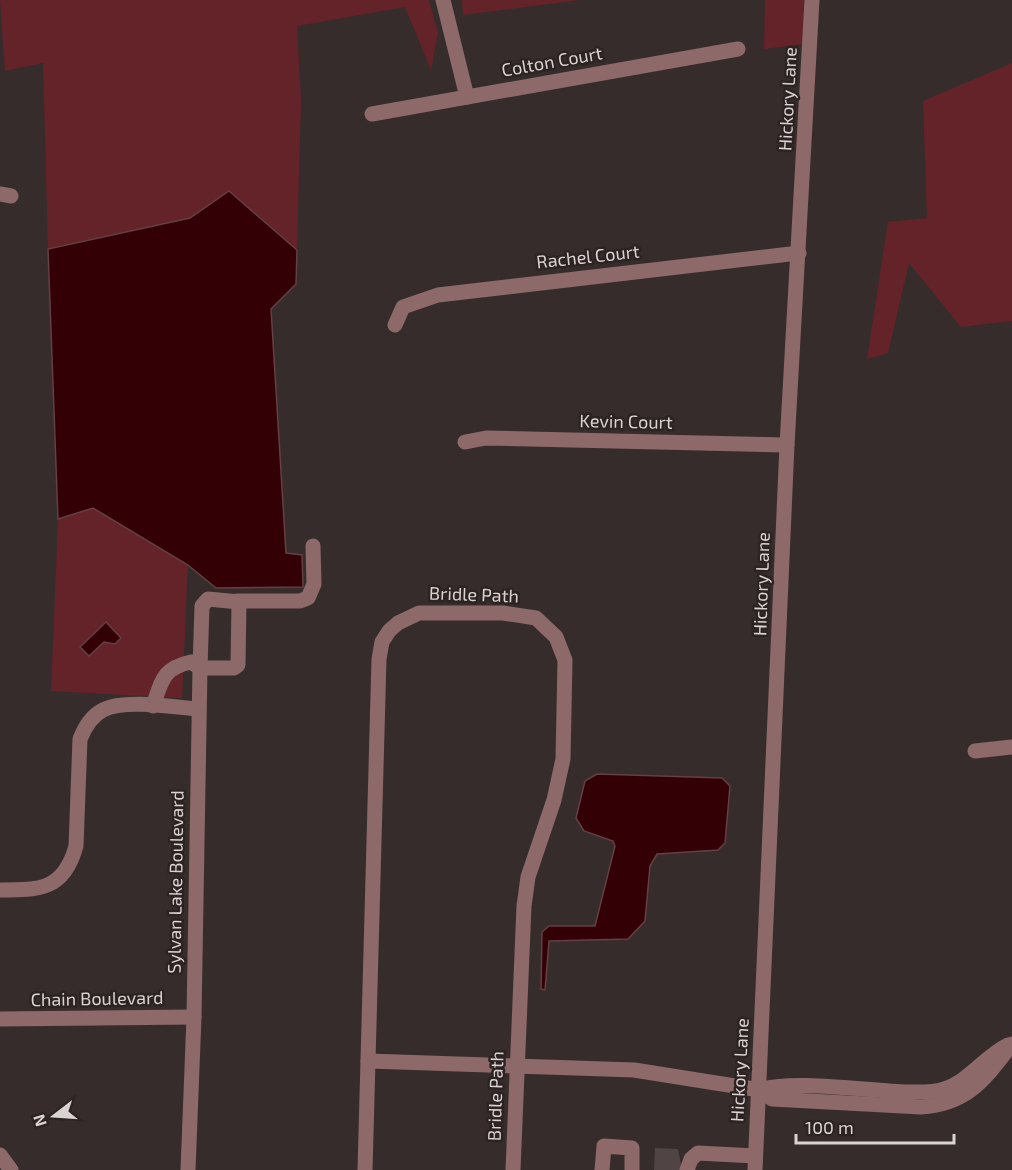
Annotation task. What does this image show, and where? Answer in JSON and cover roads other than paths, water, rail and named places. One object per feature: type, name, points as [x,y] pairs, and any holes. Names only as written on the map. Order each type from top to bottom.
[{"type":"street","points":[[443,0],[467,97]]},
{"type":"street","name":"Hickory Lane","points":[[755,1163],[787,445],[812,0]]},
{"type":"street","name":"Colton Court","points":[[372,114],[738,49]]},
{"type":"street","name":"Rachel Court","points":[[394,325],[403,307],[458,291],[799,253]]},
{"type":"street","name":"Kevin Court","points":[[465,442],[486,438],[787,445]]},
{"type":"street","points":[[153,706],[162,678],[172,667],[191,662],[200,668],[230,669],[238,665],[237,601],[300,601],[308,598],[314,584],[314,546]]},
{"type":"street","name":"Sylvan Lake Boulevard","points":[[188,1170],[194,1017],[198,709],[203,602],[208,599],[237,601]]},
{"type":"street","name":"Bridle Path","points":[[365,1170],[378,671],[382,642],[398,623],[419,613],[503,613],[536,618],[547,626],[562,647],[565,660],[563,759],[554,800],[528,877],[524,906],[513,1170]]},
{"type":"street","points":[[0,890],[33,890],[55,882],[72,862],[76,846],[78,756],[80,739],[87,724],[104,709],[126,705],[198,709]]},
{"type":"street","points":[[975,751],[1012,738]]},
{"type":"street","name":"Chain Boulevard","points":[[0,1019],[194,1017]]},
{"type":"street","points":[[368,1062],[634,1070],[760,1090],[775,1085],[869,1098],[945,1096],[953,1085],[992,1053],[1012,1043]]},
{"type":"street","points":[[602,1170],[604,1146],[632,1148],[632,1170]]},
{"type":"street","points":[[687,1170],[698,1153],[755,1163]]},
{"type":"street","points":[[0,1155],[11,1170]]}]
